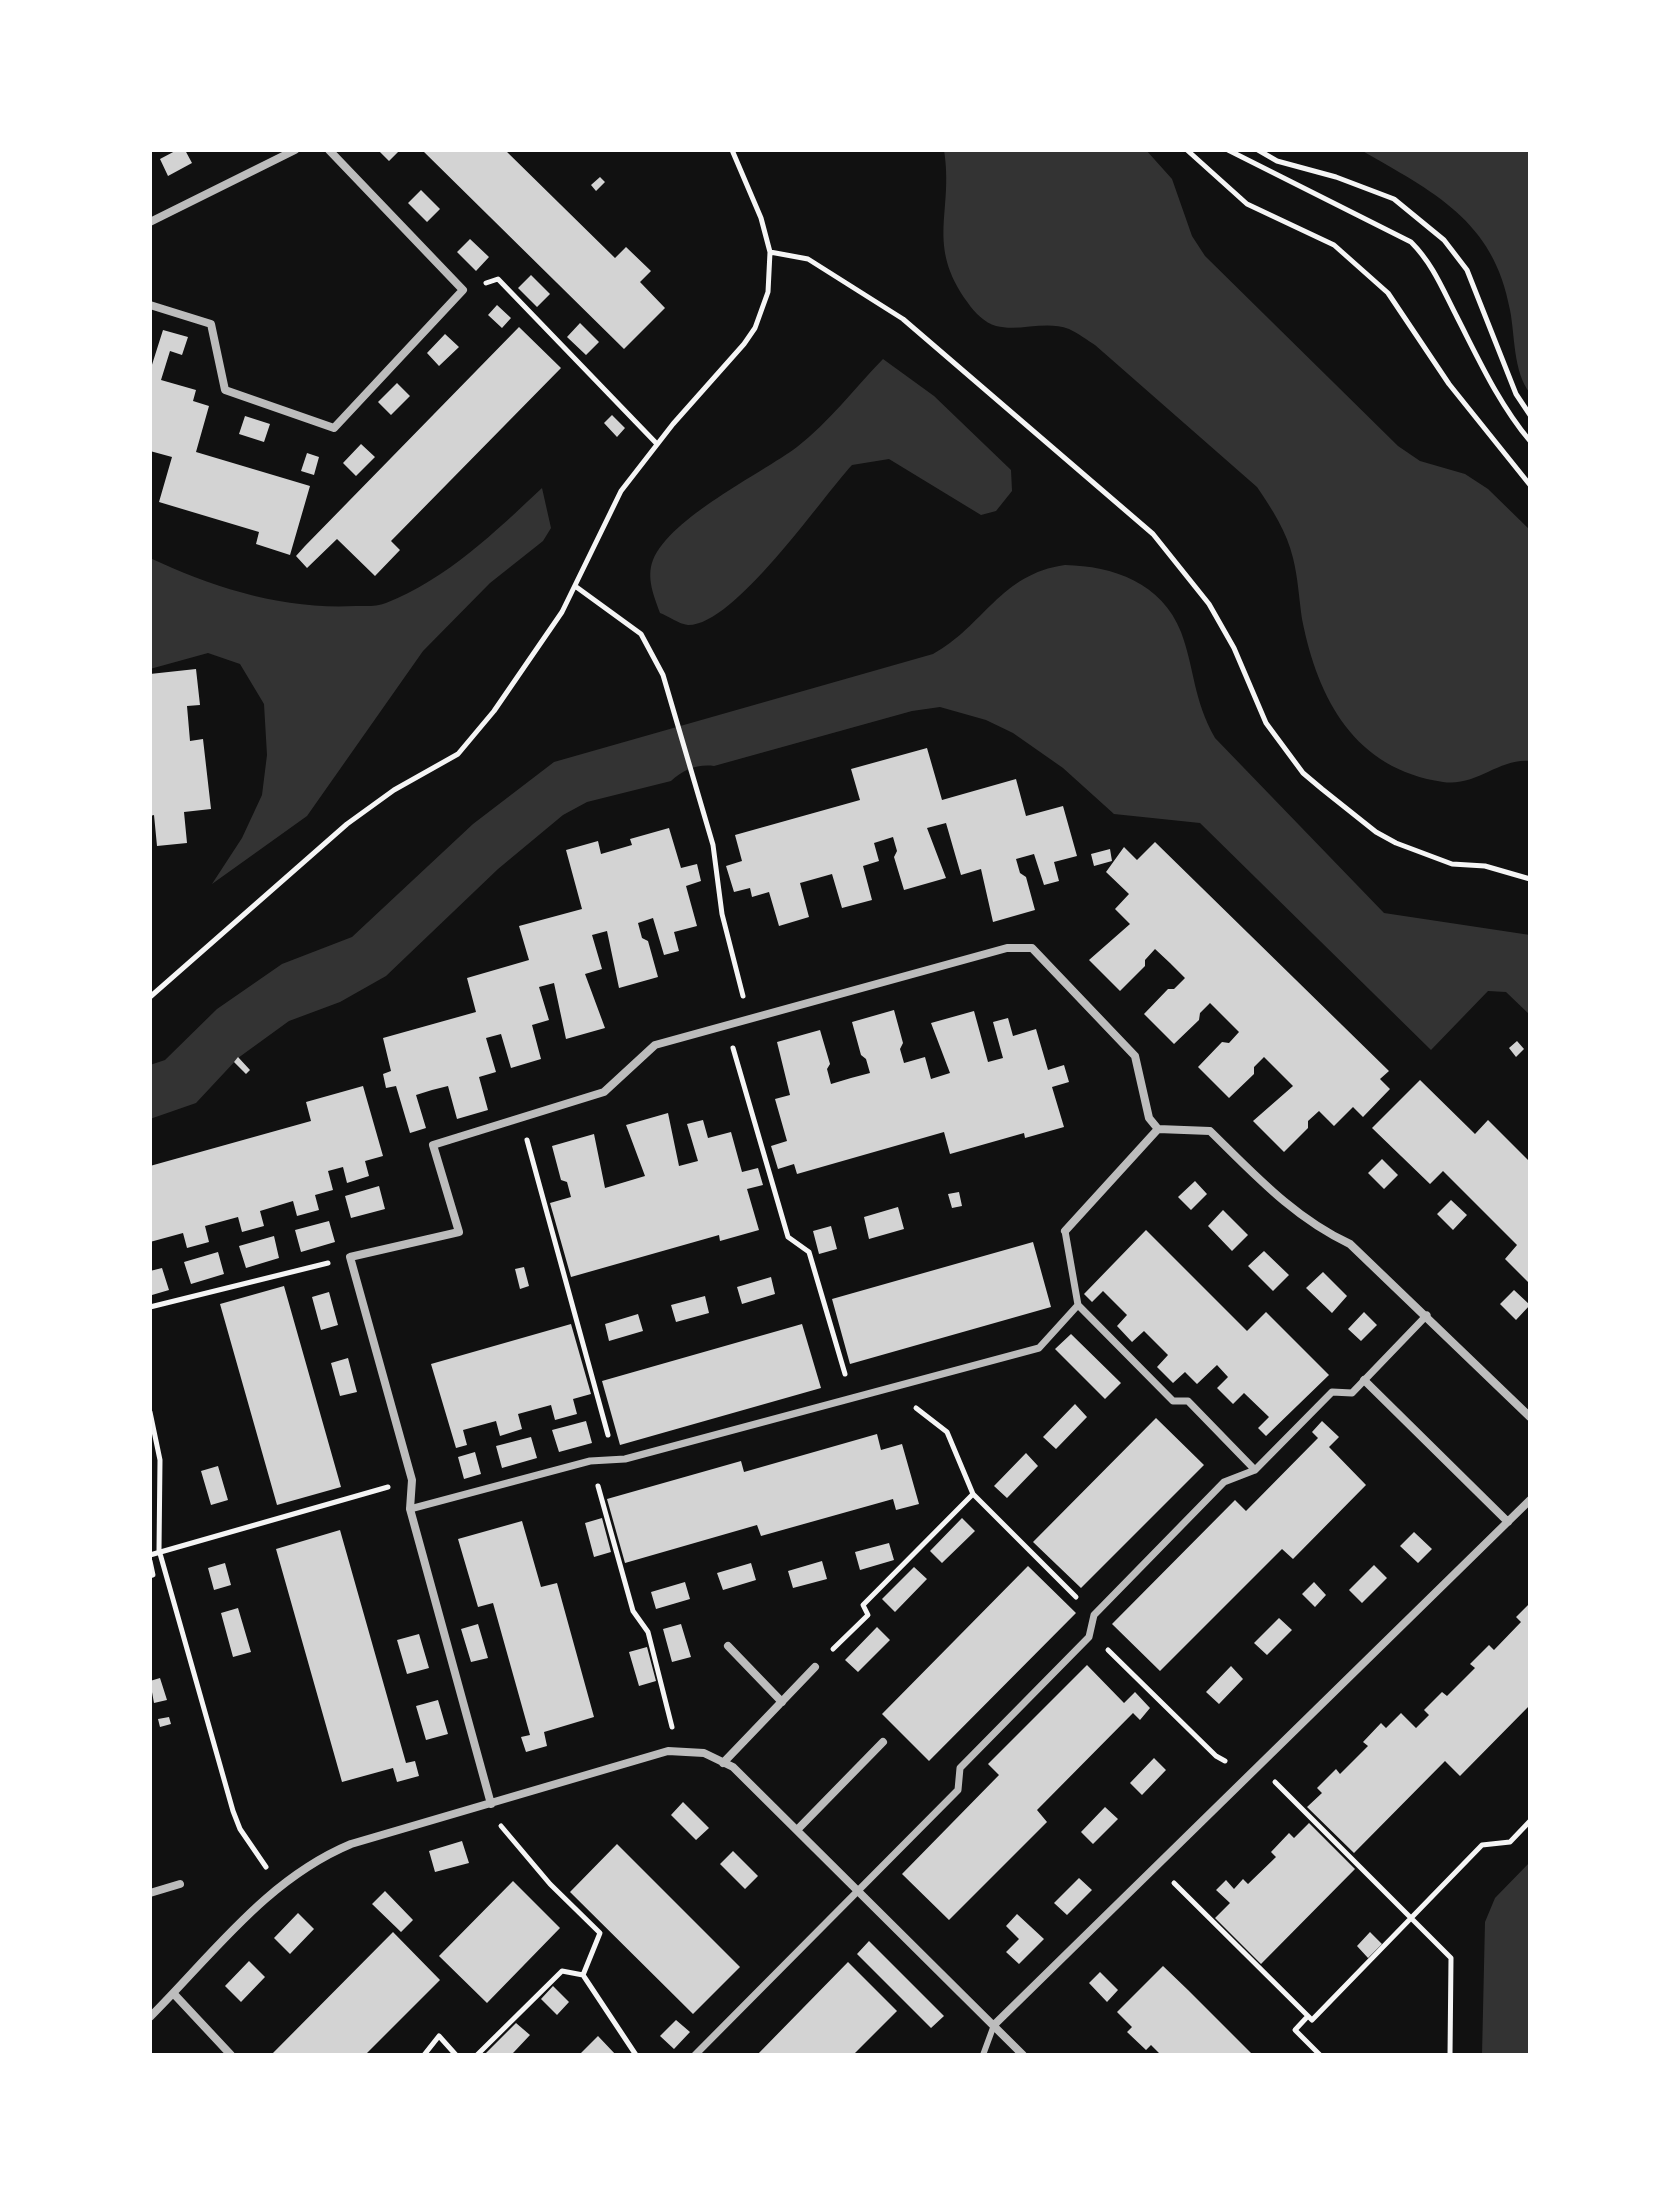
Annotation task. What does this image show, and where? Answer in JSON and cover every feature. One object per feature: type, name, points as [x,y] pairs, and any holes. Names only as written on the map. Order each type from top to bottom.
[{"type":"street","points":[[150,222],[295,150]]},
{"type":"street","points":[[150,305],[211,324],[225,390],[334,428],[463,290],[329,150]]},
{"type":"street","points":[[491,1804],[410,1509],[412,1480],[350,1257],[459,1232],[433,1145],[604,1092],[655,1045],[1007,948],[1032,948],[1135,1056],[1149,1118],[1158,1129],[1210,1131],[1293,1211],[1320,1230],[1350,1244],[1530,1417]]},
{"type":"street","points":[[1158,1129],[1065,1231],[1078,1305],[1173,1401],[1188,1401],[1255,1470]]},
{"type":"street","points":[[410,1509],[1039,1348],[1078,1305]]},
{"type":"street","points":[[695,2055],[958,1790],[960,1768],[1091,1632],[1094,1615],[1224,1482],[1255,1470],[1332,1392],[1352,1393],[1427,1315]]},
{"type":"street","points":[[1364,1380],[1508,1522]]},
{"type":"street","points":[[994,2025],[1530,1500]]},
{"type":"street","points":[[728,1646],[782,1702]]},
{"type":"street","points":[[723,1763],[815,1667]]},
{"type":"street","points":[[797,1830],[883,1742]]},
{"type":"street","points":[[150,2017],[279,1884],[316,1858],[351,1844],[668,1751],[678,1751],[704,1753],[733,1767],[1023,2055]]},
{"type":"street","points":[[150,1893],[180,1884]]},
{"type":"street","points":[[174,1994],[231,2055]]},
{"type":"lane","points":[[983,2055],[988,2050],[994,2025]]},
{"type":"path","points":[[150,997],[347,824],[394,790],[458,754],[494,711],[562,612],[621,491],[657,444],[734,358],[755,328],[768,292],[770,252],[761,218],[732,150]]},
{"type":"path","points":[[1187,150],[1247,204],[1334,245],[1388,293],[1449,384],[1530,485]]},
{"type":"path","points":[[1228,150],[1411,242],[1427,258],[1486,374],[1513,420],[1530,441]]},
{"type":"path","points":[[1258,150],[1277,161],[1336,177],[1394,199],[1444,240],[1467,270],[1516,394],[1530,415]]},
{"type":"path","points":[[770,252],[808,259],[903,319],[1153,534],[1209,604],[1234,648],[1266,723],[1303,773],[1322,789],[1376,832],[1396,843],[1452,864],[1485,866],[1530,879]]},
{"type":"path","points":[[463,290],[498,279],[657,444]]},
{"type":"path","points":[[575,586],[641,634],[663,675],[713,845],[722,914],[744,1003],[727,1026],[788,1237],[809,1252],[852,1398]]},
{"type":"path","points":[[520,1116],[615,1459]]},
{"type":"path","points":[[150,1307],[350,1257]]},
{"type":"path","points":[[889,1388],[947,1432],[973,1494],[1094,1615]]},
{"type":"path","points":[[150,1412],[160,1460],[159,1550],[240,1829],[279,1884]]},
{"type":"path","points":[[590,1461],[633,1611],[648,1632],[678,1751]]},
{"type":"path","points":[[150,1576],[153,1575],[150,1558],[159,1550],[412,1480]]},
{"type":"path","points":[[815,1667],[868,1615],[863,1605],[973,1494]]},
{"type":"path","points":[[1091,1632],[1216,1756],[1250,1774],[1272,1780],[1451,1958],[1450,2055]]},
{"type":"path","points":[[491,1804],[495,1818],[550,1884],[600,1933],[583,1975]]},
{"type":"path","points":[[1156,1866],[1312,2020],[1482,1845],[1510,1842],[1530,1821]]},
{"type":"path","points":[[477,2055],[562,1971],[583,1975],[636,2055]]},
{"type":"path","points":[[1308,2016],[1295,2030],[1320,2055]]},
{"type":"path","points":[[424,2055],[439,2036],[456,2055]]},
{"type":"shaded area","points":[[944,150],[1146,150],[1172,179],[1192,236],[1205,256],[1398,446],[1420,461],[1465,474],[1488,489],[1530,530],[1530,761],[1508,764],[1466,780],[1443,782],[1412,775],[1364,746],[1330,703],[1318,677],[1302,619],[1290,548],[1257,487],[1095,345],[1060,327],[996,326],[980,317],[968,303],[955,282],[944,245]]},
{"type":"shaded area","points":[[1361,150],[1530,150],[1530,393],[1520,375],[1502,279],[1475,231],[1436,195]]},
{"type":"shaded area","points":[[883,359],[934,396],[1011,470],[1012,491],[996,511],[981,515],[889,459],[852,465],[775,559],[728,605],[707,620],[688,625],[660,613],[650,573],[653,560],[663,544],[696,513],[808,438]]},
{"type":"shaded area","points":[[542,488],[551,528],[543,541],[490,583],[423,651],[307,816],[212,884],[242,838],[262,795],[267,755],[264,704],[240,664],[208,653],[150,669],[150,558],[199,579],[250,595],[302,604],[379,605],[408,593],[450,568]]},
{"type":"shaded area","points":[[1065,565],[1118,574],[1134,580],[1162,601],[1181,632],[1202,710],[1215,738],[1384,913],[1530,935],[1530,1015],[1506,992],[1488,991],[1431,1050],[1200,823],[1114,814],[1063,768],[1013,733],[986,720],[940,707],[912,711],[714,766],[696,767],[671,781],[587,802],[563,815],[498,869],[386,976],[340,1002],[289,1021],[238,1058],[196,1103],[150,1119],[150,1065],[165,1060],[217,1009],[282,964],[352,937],[473,824],[554,762],[933,654],[951,643],[994,602],[1024,579]]},
{"type":"shaded area","points":[[1530,1862],[1530,2055],[1482,2055],[1485,1922],[1495,1898]]},
{"type":"building","points":[[177,150],[185,150],[192,163],[168,176],[160,159]]},
{"type":"building","points":[[378,150],[400,150],[389,161]]},
{"type":"building","points":[[422,150],[505,150],[615,258],[626,247],[651,271],[640,282],[665,308],[624,349]]},
{"type":"building","points":[[600,177],[605,182],[596,191],[591,185]]},
{"type":"building","points":[[421,190],[440,209],[427,222],[408,203]]},
{"type":"building","points":[[470,239],[489,257],[476,271],[457,252]]},
{"type":"building","points":[[531,275],[550,294],[537,307],[518,288]]},
{"type":"building","points":[[497,305],[511,318],[502,328],[488,315]]},
{"type":"building","points":[[580,323],[599,342],[586,355],[567,337]]},
{"type":"building","points":[[519,327],[561,368],[391,541],[400,550],[375,576],[337,539],[307,568],[296,556]]},
{"type":"building","points":[[163,330],[188,337],[182,355],[170,351],[161,380],[196,390],[193,401],[209,406],[196,452],[310,486],[290,555],[256,544],[259,532],[159,502],[172,457],[150,451],[150,371]]},
{"type":"building","points":[[445,334],[459,347],[439,366],[427,353]]},
{"type":"building","points":[[397,383],[410,396],[391,415],[378,402]]},
{"type":"building","points":[[612,415],[625,428],[617,437],[604,423]]},
{"type":"building","points":[[245,416],[270,424],[264,442],[239,434]]},
{"type":"building","points":[[361,444],[375,457],[356,476],[343,463]]},
{"type":"building","points":[[307,453],[319,457],[314,475],[301,471]]},
{"type":"building","points":[[196,669],[200,705],[187,706],[190,741],[203,739],[211,809],[184,812],[187,843],[157,846],[154,815],[150,816],[150,674]]},
{"type":"building","points":[[927,748],[942,800],[1016,779],[1026,816],[1063,806],[1077,856],[1054,862],[1059,881],[1044,885],[1034,854],[1016,859],[1020,873],[1026,877],[1035,910],[993,922],[981,869],[961,875],[946,823],[927,828],[946,878],[904,890],[894,857],[897,851],[893,837],[874,843],[879,861],[863,866],[872,900],[842,908],[832,874],[800,883],[809,917],[779,926],[769,892],[752,897],[750,888],[734,892],[726,866],[742,861],[735,835],[860,800],[851,769]]},
{"type":"building","points":[[669,828],[681,868],[697,864],[701,881],[686,886],[697,926],[674,932],[679,951],[664,955],[653,918],[638,923],[642,938],[648,941],[658,977],[619,988],[607,931],[592,935],[602,969],[585,974],[605,1028],[566,1039],[554,983],[539,987],[549,1020],[532,1025],[541,1059],[511,1068],[501,1034],[486,1038],[496,1072],[479,1077],[488,1110],[457,1119],[448,1086],[432,1090],[416,1095],[426,1128],[410,1133],[396,1086],[386,1088],[383,1074],[391,1071],[383,1038],[476,1012],[467,978],[529,960],[519,926],[582,909],[566,850],[598,841],[601,854],[632,845],[630,839]]},
{"type":"building","points":[[1155,842],[1389,1071],[1380,1079],[1390,1089],[1363,1117],[1353,1107],[1334,1126],[1319,1111],[1308,1121],[1308,1128],[1284,1152],[1253,1121],[1293,1086],[1264,1057],[1254,1067],[1254,1074],[1229,1098],[1198,1067],[1222,1042],[1229,1043],[1239,1032],[1210,1003],[1200,1013],[1199,1020],[1174,1044],[1144,1014],[1168,989],[1174,989],[1185,978],[1170,963],[1155,949],[1145,960],[1145,966],[1120,991],[1089,960],[1130,924],[1115,909],[1129,894],[1106,872],[1124,847],[1137,860]]},
{"type":"building","points":[[1110,849],[1112,861],[1094,866],[1091,854]]},
{"type":"building","points":[[894,1010],[903,1043],[900,1049],[904,1063],[925,1057],[931,1079],[950,1073],[931,1023],[974,1011],[988,1062],[1003,1058],[993,1022],[1008,1018],[1013,1036],[1036,1029],[1048,1070],[1064,1065],[1069,1082],[1052,1087],[1064,1127],[1025,1138],[1024,1133],[950,1154],[944,1132],[797,1174],[794,1164],[778,1169],[771,1146],[787,1141],[775,1099],[790,1095],[777,1042],[820,1030],[830,1064],[827,1069],[831,1084],[870,1073],[866,1059],[861,1055],[852,1022]]},
{"type":"building","points":[[1517,1041],[1524,1049],[1516,1057],[1509,1048]]},
{"type":"building","points":[[238,1057],[250,1070],[246,1074],[234,1062]]},
{"type":"building","points":[[1420,1080],[1475,1134],[1488,1120],[1530,1162],[1530,1284],[1505,1259],[1517,1245],[1443,1171],[1430,1184],[1372,1128]]},
{"type":"building","points":[[363,1086],[383,1156],[365,1161],[369,1176],[347,1183],[343,1167],[328,1171],[333,1190],[315,1195],[319,1210],[297,1216],[293,1201],[260,1211],[264,1226],[242,1232],[238,1217],[205,1226],[209,1242],[187,1248],[183,1233],[150,1242],[150,1166],[311,1121],[306,1102]]},
{"type":"building","points":[[668,1113],[679,1166],[698,1161],[687,1124],[703,1120],[708,1138],[731,1132],[742,1172],[758,1168],[763,1185],[747,1189],[759,1230],[720,1241],[719,1235],[571,1277],[550,1203],[571,1197],[567,1182],[561,1180],[552,1146],[594,1134],[605,1188],[645,1176],[626,1125]]},
{"type":"building","points":[[1382,1159],[1398,1175],[1384,1189],[1368,1173]]},
{"type":"building","points":[[1195,1181],[1207,1194],[1191,1210],[1178,1197]]},
{"type":"building","points":[[379,1186],[385,1209],[351,1218],[345,1196]]},
{"type":"building","points":[[959,1192],[962,1206],[952,1208],[948,1194]]},
{"type":"building","points":[[1451,1200],[1467,1215],[1453,1230],[1437,1214]]},
{"type":"building","points":[[898,1207],[904,1229],[869,1239],[864,1217]]},
{"type":"building","points":[[1223,1210],[1248,1235],[1232,1251],[1208,1226]]},
{"type":"building","points":[[329,1221],[335,1242],[301,1252],[295,1230]]},
{"type":"building","points":[[831,1226],[837,1249],[819,1254],[813,1231]]},
{"type":"building","points":[[1146,1230],[1247,1331],[1266,1312],[1329,1375],[1266,1436],[1258,1428],[1269,1417],[1244,1393],[1233,1404],[1217,1388],[1228,1377],[1217,1365],[1197,1384],[1185,1372],[1173,1383],[1157,1367],[1168,1355],[1144,1331],[1132,1342],[1117,1326],[1127,1315],[1103,1291],[1092,1302],[1084,1294]]},
{"type":"building","points":[[274,1236],[279,1258],[246,1268],[239,1246]]},
{"type":"building","points":[[1033,1242],[1051,1307],[850,1364],[832,1299]]},
{"type":"building","points":[[1264,1251],[1289,1275],[1273,1291],[1248,1266]]},
{"type":"building","points":[[218,1252],[224,1274],[191,1284],[184,1262]]},
{"type":"building","points":[[524,1267],[529,1286],[520,1289],[515,1269]]},
{"type":"building","points":[[162,1268],[169,1290],[152,1295],[150,1271]]},
{"type":"building","points":[[1323,1272],[1347,1296],[1332,1313],[1306,1288]]},
{"type":"building","points":[[771,1277],[775,1294],[742,1304],[737,1287]]},
{"type":"building","points":[[284,1286],[341,1487],[277,1505],[220,1304]]},
{"type":"building","points":[[1514,1290],[1530,1305],[1516,1320],[1500,1304]]},
{"type":"building","points":[[329,1292],[338,1325],[321,1330],[312,1297]]},
{"type":"building","points":[[705,1296],[709,1313],[676,1322],[671,1305]]},
{"type":"building","points":[[1364,1312],[1377,1325],[1361,1341],[1348,1329]]},
{"type":"building","points":[[638,1314],[643,1331],[609,1341],[605,1324]]},
{"type":"building","points":[[571,1324],[591,1394],[573,1399],[577,1414],[555,1420],[551,1405],[518,1414],[522,1429],[500,1436],[496,1421],[463,1430],[467,1445],[456,1448],[431,1364]]},
{"type":"building","points":[[802,1324],[821,1388],[620,1445],[602,1381]]},
{"type":"building","points":[[1071,1334],[1121,1383],[1105,1399],[1055,1349]]},
{"type":"building","points":[[348,1358],[357,1392],[340,1396],[331,1363]]},
{"type":"building","points":[[1075,1404],[1087,1417],[1056,1449],[1043,1437]]},
{"type":"building","points":[[1156,1418],[1204,1465],[1081,1588],[1033,1542]]},
{"type":"building","points":[[586,1421],[592,1443],[559,1452],[552,1430]]},
{"type":"building","points":[[1322,1421],[1339,1437],[1329,1447],[1366,1485],[1293,1559],[1282,1549],[1160,1671],[1112,1624],[1235,1500],[1246,1511],[1318,1438],[1312,1432]]},
{"type":"building","points":[[877,1434],[881,1450],[902,1444],[919,1504],[896,1510],[893,1499],[761,1536],[757,1525],[625,1563],[607,1499],[741,1461],[744,1472]]},
{"type":"building","points":[[531,1437],[537,1458],[502,1468],[496,1446]]},
{"type":"building","points":[[475,1452],[481,1474],[464,1479],[458,1457]]},
{"type":"building","points":[[1026,1453],[1038,1466],[1007,1498],[994,1486]]},
{"type":"building","points":[[218,1466],[228,1500],[211,1505],[201,1471]]},
{"type":"building","points":[[602,1518],[611,1552],[594,1557],[585,1523]]},
{"type":"building","points":[[962,1518],[975,1531],[942,1563],[930,1551]]},
{"type":"building","points":[[522,1521],[541,1587],[557,1583],[594,1717],[544,1732],[547,1746],[526,1752],[521,1737],[530,1735],[493,1603],[478,1607],[458,1539]]},
{"type":"building","points":[[340,1530],[406,1763],[415,1761],[419,1776],[397,1782],[393,1768],[342,1782],[276,1549]]},
{"type":"building","points":[[1414,1532],[1432,1549],[1418,1563],[1400,1546]]},
{"type":"building","points":[[889,1543],[894,1560],[860,1570],[855,1552]]},
{"type":"building","points":[[822,1561],[827,1579],[793,1588],[788,1571]]},
{"type":"building","points":[[225,1563],[231,1585],[214,1590],[208,1568]]},
{"type":"building","points":[[751,1563],[756,1580],[723,1590],[717,1573]]},
{"type":"building","points":[[1374,1565],[1387,1578],[1362,1603],[1349,1590]]},
{"type":"building","points":[[1028,1566],[1076,1613],[929,1761],[882,1714]]},
{"type":"building","points":[[914,1567],[927,1579],[895,1612],[882,1599]]},
{"type":"building","points":[[685,1582],[690,1599],[656,1609],[651,1592]]},
{"type":"building","points":[[1314,1582],[1326,1595],[1315,1607],[1302,1594]]},
{"type":"building","points":[[1530,1603],[1530,1705],[1460,1776],[1445,1761],[1354,1853],[1307,1807],[1322,1793],[1317,1788],[1336,1769],[1340,1774],[1368,1746],[1363,1742],[1381,1723],[1386,1728],[1401,1713],[1416,1728],[1429,1715],[1424,1710],[1442,1692],[1447,1696],[1475,1668],[1470,1664],[1489,1645],[1494,1650],[1521,1622],[1516,1617]]},
{"type":"building","points":[[238,1608],[251,1652],[233,1657],[221,1613]]},
{"type":"building","points":[[1279,1618],[1292,1630],[1267,1655],[1254,1643]]},
{"type":"building","points":[[478,1624],[488,1658],[471,1662],[461,1629]]},
{"type":"building","points":[[681,1624],[691,1657],[672,1662],[663,1629]]},
{"type":"building","points":[[877,1627],[890,1640],[858,1672],[845,1660]]},
{"type":"building","points":[[419,1634],[429,1668],[407,1674],[397,1640]]},
{"type":"building","points":[[647,1647],[656,1681],[639,1686],[629,1652]]},
{"type":"building","points":[[1087,1665],[1124,1703],[1135,1692],[1150,1708],[1140,1720],[1133,1713],[1037,1810],[1047,1822],[949,1920],[902,1874],[999,1775],[988,1764]]},
{"type":"building","points":[[1231,1666],[1243,1679],[1219,1704],[1206,1692]]},
{"type":"building","points":[[160,1678],[167,1700],[154,1703],[150,1681]]},
{"type":"building","points":[[438,1700],[448,1734],[426,1740],[416,1706]]},
{"type":"building","points":[[169,1717],[171,1724],[160,1727],[158,1719]]},
{"type":"building","points":[[1154,1758],[1166,1770],[1142,1795],[1130,1783]]},
{"type":"building","points":[[683,1802],[709,1828],[696,1840],[671,1815]]},
{"type":"building","points":[[1105,1807],[1118,1819],[1093,1844],[1081,1832]]},
{"type":"building","points":[[1309,1823],[1355,1869],[1261,1964],[1215,1918],[1230,1903],[1216,1890],[1226,1880],[1234,1889],[1243,1879],[1248,1884],[1276,1857],[1271,1852],[1289,1833],[1294,1838]]},
{"type":"building","points":[[462,1841],[469,1863],[435,1872],[429,1851]]},
{"type":"building","points":[[617,1844],[740,1967],[693,2014],[570,1892]]},
{"type":"building","points":[[733,1851],[758,1876],[745,1889],[720,1864]]},
{"type":"building","points":[[1079,1878],[1092,1890],[1067,1915],[1054,1903]]},
{"type":"building","points":[[513,1881],[560,1928],[487,2003],[439,1956]]},
{"type":"building","points":[[385,1891],[413,1920],[401,1932],[372,1904]]},
{"type":"building","points":[[298,1913],[314,1929],[290,1954],[274,1938]]},
{"type":"building","points":[[1017,1914],[1044,1939],[1019,1964],[1006,1952],[1019,1939],[1006,1926]]},
{"type":"building","points":[[393,1932],[440,1980],[365,2055],[271,2055]]},
{"type":"building","points":[[1370,1932],[1382,1944],[1368,1958],[1357,1946]]},
{"type":"building","points":[[869,1941],[944,2016],[931,2028],[857,1954]]},
{"type":"building","points":[[249,1961],[265,1977],[241,2002],[225,1986]]},
{"type":"building","points":[[848,1962],[897,2011],[853,2055],[757,2055]]},
{"type":"building","points":[[1163,1966],[1253,2055],[1161,2055],[1151,2045],[1146,2050],[1127,2032],[1132,2027],[1117,2012]]},
{"type":"building","points":[[1100,1972],[1118,1990],[1107,2002],[1089,1983]]},
{"type":"building","points":[[553,1986],[569,2002],[557,2015],[541,1999]]},
{"type":"building","points":[[676,2020],[690,2032],[674,2049],[660,2036]]},
{"type":"building","points":[[516,2023],[530,2035],[511,2055],[484,2055]]},
{"type":"building","points":[[598,2036],[616,2055],[579,2055]]}]
